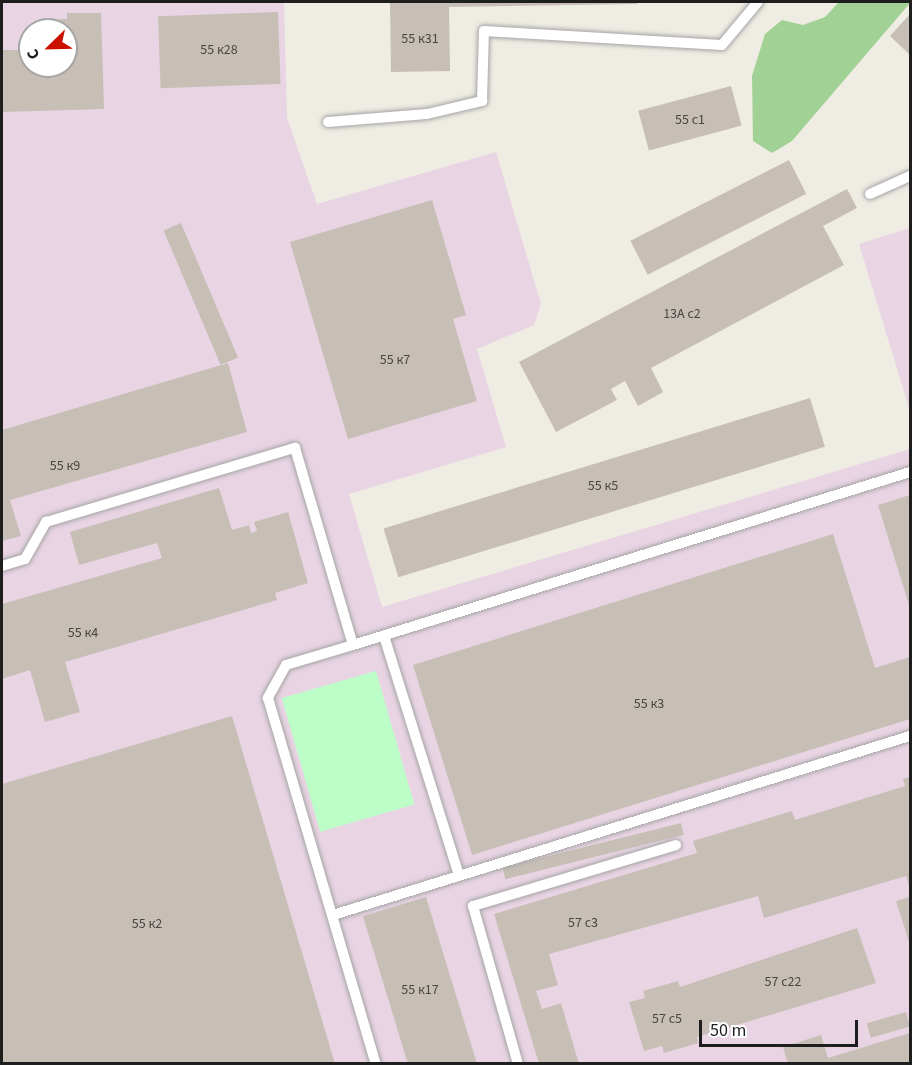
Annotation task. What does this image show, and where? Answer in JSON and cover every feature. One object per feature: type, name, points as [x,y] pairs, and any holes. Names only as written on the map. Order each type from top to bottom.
[{"type":"lane","points":[[328,122],[427,114],[482,101],[484,31],[722,45],[759,8],[758,2]]},
{"type":"lane","points":[[870,194],[910,176]]},
{"type":"lane","points":[[2,566],[25,559],[46,522],[295,448],[353,645]]},
{"type":"lane","points":[[376,1064],[268,698],[286,665],[910,472]]},
{"type":"lane","points":[[384,636],[459,876]]},
{"type":"lane","points":[[333,915],[910,736]]},
{"type":"lane","points":[[518,1064],[473,906],[676,845]]},
{"type":"shaded area","points":[[2,2],[284,2],[287,118],[317,204],[496,152],[541,304],[534,325],[477,349],[506,447],[349,494],[382,607],[910,449],[910,1063],[2,1064]]},
{"type":"shaded area","points":[[910,228],[910,411],[859,244]]},
{"type":"green space","points":[[839,2],[910,3],[792,141],[772,153],[753,141],[752,76],[765,34],[782,20],[803,25],[825,17]]},
{"type":"green space","points":[[376,671],[414,805],[320,832],[282,698]]},
{"type":"building","points":[[390,2],[637,2],[637,4],[449,7],[450,71],[391,72]]},
{"type":"building","points":[[278,12],[281,84],[161,88],[158,16]]},
{"type":"building","points":[[67,13],[101,13],[104,109],[2,112],[2,50],[18,50],[18,78],[78,78],[78,18],[67,18]]},
{"type":"building","points":[[910,14],[910,55],[890,36]]},
{"type":"building","points":[[731,86],[742,126],[649,150],[638,111]]},
{"type":"building","points":[[789,160],[806,194],[648,275],[630,241]]},
{"type":"building","points":[[847,189],[857,208],[823,226],[844,265],[651,368],[663,392],[638,406],[625,381],[611,389],[617,400],[556,432],[519,362]]},
{"type":"building","points":[[432,200],[466,315],[453,319],[477,401],[348,439],[290,242]]},
{"type":"building","points":[[181,223],[238,357],[221,365],[164,230]]},
{"type":"building","points":[[228,363],[247,432],[10,500],[21,536],[2,541],[2,430]]},
{"type":"building","points":[[810,398],[825,447],[398,577],[383,528]]},
{"type":"building","points":[[219,488],[232,530],[249,525],[251,533],[257,531],[254,522],[288,512],[308,583],[275,593],[277,600],[65,662],[80,712],[45,722],[30,670],[2,679],[2,604],[162,558],[157,543],[79,565],[70,532]]},
{"type":"building","points":[[910,495],[910,608],[878,505]]},
{"type":"building","points":[[833,534],[875,668],[910,657],[910,719],[472,855],[413,665]]},
{"type":"building","points":[[232,716],[335,1064],[2,1064],[2,784]]},
{"type":"building","points":[[910,777],[910,888],[906,876],[764,918],[758,896],[549,954],[558,985],[536,991],[542,1009],[561,1003],[579,1064],[539,1064],[494,914],[697,853],[693,841],[792,811],[795,820],[905,786],[903,779]]},
{"type":"building","points":[[681,823],[684,835],[505,879],[502,868]]},
{"type":"building","points":[[426,897],[477,1064],[408,1064],[363,916]]},
{"type":"building","points":[[910,897],[910,945],[896,901]]},
{"type":"building","points":[[857,928],[876,983],[697,1037],[698,1043],[664,1053],[662,1046],[644,1051],[629,1002],[645,998],[643,991],[678,981],[680,987]]},
{"type":"building","points":[[906,1012],[910,1026],[871,1038],[867,1023]]},
{"type":"building","points":[[910,1033],[910,1064],[788,1064],[783,1047],[821,1035],[828,1058]]}]
